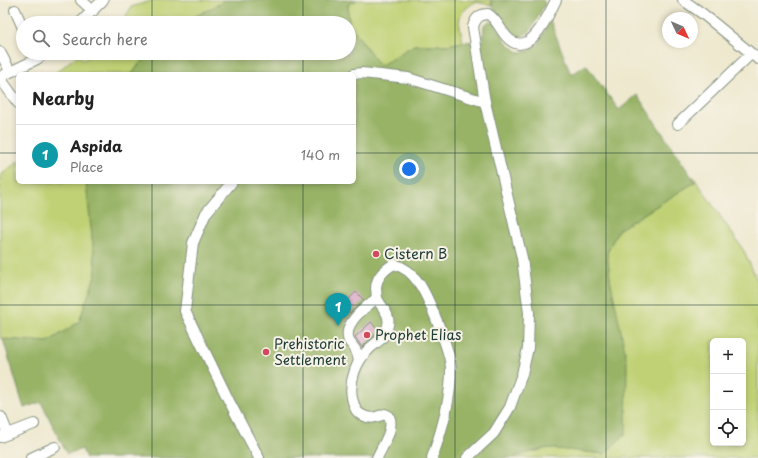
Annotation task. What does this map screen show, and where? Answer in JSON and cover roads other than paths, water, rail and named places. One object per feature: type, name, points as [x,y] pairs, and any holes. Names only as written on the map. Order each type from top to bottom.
[{"type":"street","points":[[81,0],[93,11]]},
{"type":"street","points":[[88,16],[103,0]]},
{"type":"street","points":[[467,458],[494,433],[510,407],[522,374],[528,348],[529,313],[522,258],[485,102],[473,34],[474,21],[483,14],[488,14],[496,20],[510,40],[519,44],[524,43],[535,36],[540,30],[556,0]]},
{"type":"street","points":[[678,124],[755,56],[703,14],[683,0]]},
{"type":"street","points":[[15,10],[18,16]]},
{"type":"street","points":[[0,52],[10,71]]},
{"type":"street","points":[[16,100],[0,78],[30,60]]},
{"type":"street","points":[[356,74],[408,78],[485,102]]},
{"type":"street","points":[[230,184],[206,214],[193,243],[185,311],[228,401],[259,458]]},
{"type":"street","points":[[377,458],[390,428],[391,420],[389,416],[385,414],[372,418],[361,415],[356,411],[351,383],[359,361],[370,348],[383,338],[389,324],[385,309],[377,298],[376,282],[385,270],[394,264],[404,267],[419,282],[445,342],[452,368],[449,396],[442,429],[432,458]]},
{"type":"street","points":[[359,361],[356,350],[350,342],[347,333],[350,323],[362,310],[377,298]]},
{"type":"street","points":[[1,417],[4,436],[34,424]]},
{"type":"street","points":[[30,458],[55,447]]},
{"type":"place","name":"Cistern B","points":[[376,254]]},
{"type":"place","name":"Aspida","points":[[338,326]]},
{"type":"place","name":"Prophet Elias","points":[[367,335]]},
{"type":"place","name":"Prehistoric Settlement","points":[[266,352]]}]
